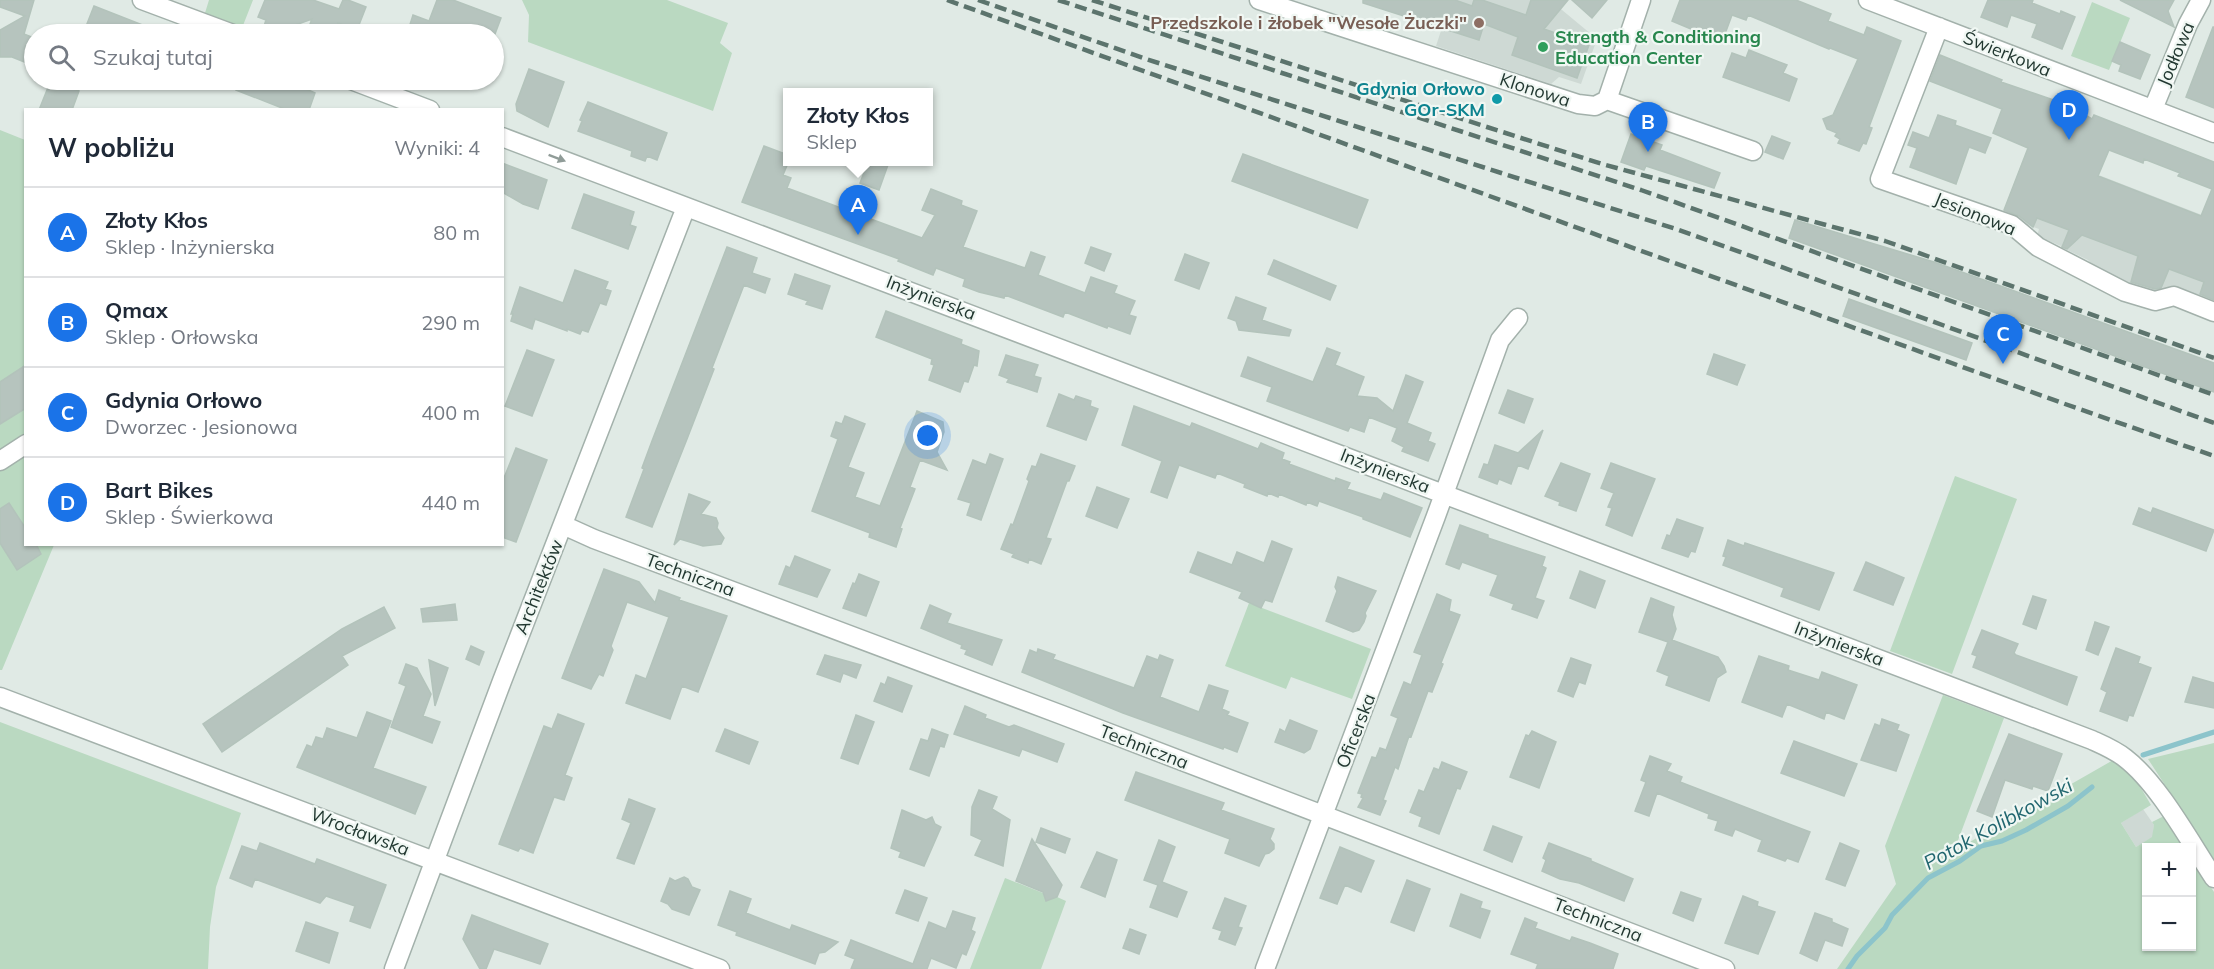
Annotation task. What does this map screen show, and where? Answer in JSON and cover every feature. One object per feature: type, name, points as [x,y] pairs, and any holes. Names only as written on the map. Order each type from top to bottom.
[{"type":"street","points":[[142,0],[206,24]]},
{"type":"street","name":"Klonowa","points":[[1258,0],[1578,104],[1595,106],[1607,100]]},
{"type":"street","points":[[1641,0],[1607,100],[1753,151]]},
{"type":"street","name":"Świerkowa","points":[[1869,0],[2214,133]]},
{"type":"street","name":"Jodłowa","points":[[2153,109],[2188,24],[2201,0]]},
{"type":"street","name":"Jesionowa","points":[[1939,27],[1880,179],[2012,225],[2038,247],[2125,292],[2155,301],[2174,296],[2214,312]]},
{"type":"street","points":[[377,90],[425,108]]},
{"type":"street","name":"Inżynierska","points":[[504,138],[1444,493],[2109,748],[2125,758],[2156,791],[2214,878]]},
{"type":"street","name":"Architektów","points":[[394,969],[502,681],[686,207]]},
{"type":"street","name":"Oficerska","points":[[1265,969],[1500,340],[1518,318]]},
{"type":"street","points":[[0,461],[24,445]]},
{"type":"street","name":"Techniczna","points":[[563,525],[1725,969]]},
{"type":"street","name":"Wrocławska","points":[[0,697],[720,969]]},
{"type":"shaded area","points":[[1451,0],[1550,0],[1597,39],[1581,84],[1559,77],[1551,84],[1436,46]]},
{"type":"shaded area","points":[[2022,163],[2078,167],[2202,215],[2214,222],[2214,316],[2130,284],[2093,266],[2088,260],[2061,246],[2037,236],[2039,229],[2002,216]]},
{"type":"shaded area","points":[[2143,809],[2154,825],[2153,837],[2136,847],[2121,823]]},
{"type":"green space","points":[[209,0],[253,0],[244,24],[232,24],[205,13]]},
{"type":"green space","points":[[522,0],[667,0],[728,23],[720,43],[732,53],[713,111],[528,42],[529,15]]},
{"type":"green space","points":[[2092,2],[2130,18],[2109,70],[2071,56]]},
{"type":"green space","points":[[0,130],[24,140],[24,546],[54,546],[2,670],[0,670]]},
{"type":"green space","points":[[1955,476],[2017,499],[1952,674],[1890,651]]},
{"type":"green space","points":[[1249,603],[1371,649],[1352,699],[1291,677],[1286,689],[1225,666]]},
{"type":"green space","points":[[1943,695],[2004,718],[1954,851],[2115,759],[2135,778],[2151,805],[2121,823],[2136,847],[2142,843],[2142,951],[2196,951],[2196,864],[2214,892],[2214,969],[1837,969],[1896,884],[1885,846]]},
{"type":"green space","points":[[0,722],[241,813],[216,887],[210,927],[208,969],[0,969]]},
{"type":"green space","points":[[2214,743],[2214,860],[2148,759]]},
{"type":"green space","points":[[2164,816],[2182,843],[2142,843],[2152,837],[2154,825],[2152,822]]},
{"type":"green space","points":[[1005,878],[1043,893],[1046,901],[1057,897],[1066,901],[1041,969],[970,969]]},
{"type":"building","points":[[0,0],[34,0],[27,24],[24,24],[24,62],[12,57],[0,57],[0,30],[25,16],[0,7]]},
{"type":"building","points":[[265,0],[313,0],[339,9],[343,0],[348,0],[366,7],[359,24],[310,24],[312,19],[298,24],[265,24],[266,20],[258,17]]},
{"type":"building","points":[[437,0],[453,0],[501,18],[499,24],[410,24],[413,15],[429,21]]},
{"type":"building","points":[[1363,0],[1455,0],[1472,6],[1474,0],[1482,0],[1526,15],[1531,0],[1568,0],[1544,29],[1589,45],[1577,78],[1512,55],[1518,37],[1484,24],[1479,40],[1363,3]]},
{"type":"building","points":[[1572,0],[1607,0],[1592,18]]},
{"type":"building","points":[[1680,0],[1796,0],[1831,14],[1828,21],[1864,35],[1867,27],[1901,41],[1869,127],[1872,128],[1866,144],[1863,143],[1859,151],[1838,143],[1840,139],[1835,136],[1837,133],[1827,129],[1823,119],[1833,115],[1858,59],[1748,15],[1746,20],[1732,15],[1722,42],[1672,21]]},
{"type":"building","points":[[1988,0],[2033,0],[2032,3],[2075,17],[2062,49],[2032,37],[2037,24],[2011,15],[2007,27],[1981,17]]},
{"type":"building","points":[[2120,0],[2174,0],[2168,11],[2174,27]]},
{"type":"building","points":[[94,6],[140,24],[87,24]]},
{"type":"building","points":[[2214,27],[2214,108],[2186,97]]},
{"type":"building","points":[[2120,42],[2150,55],[2140,79],[2119,71],[2121,65],[2112,61]]},
{"type":"building","points":[[1749,50],[1787,65],[1783,73],[1797,79],[1789,101],[1723,77],[1732,53],[1746,58]]},
{"type":"building","points":[[1940,55],[2002,80],[2001,82],[2068,105],[2092,119],[2094,115],[2214,162],[2214,300],[2200,294],[2204,282],[2169,269],[2161,288],[2155,289],[2131,282],[2138,256],[2082,235],[2067,249],[2062,247],[2069,230],[2037,218],[2033,227],[2019,216],[2004,210],[2028,148],[1993,133],[2002,109],[1930,81]],"holes":[[[2109,150],[2143,163],[2144,159],[2180,173],[2178,176],[2212,189],[2201,216],[2098,176]]]},
{"type":"building","points":[[529,69],[564,82],[548,127],[517,111],[516,104]]},
{"type":"building","points":[[47,90],[79,91],[73,108],[40,108]]},
{"type":"building","points":[[236,90],[308,90],[315,93],[310,108],[282,108]]},
{"type":"building","points":[[588,102],[667,133],[657,160],[647,156],[645,161],[631,156],[632,151],[578,131]]},
{"type":"building","points":[[1938,115],[1956,121],[1955,125],[1991,138],[1985,153],[1969,147],[1956,184],[1910,167],[1917,148],[1908,145],[1913,132],[1929,138]]},
{"type":"building","points":[[1631,134],[1662,145],[1660,150],[1720,173],[1714,188],[1646,166],[1644,170],[1621,162]]},
{"type":"building","points":[[1772,136],[1790,143],[1783,159],[1765,152]]},
{"type":"building","points":[[764,146],[783,153],[783,166],[787,166],[783,175],[791,178],[787,188],[922,238],[935,215],[922,210],[931,189],[962,201],[961,205],[977,211],[963,247],[1025,268],[1031,252],[1045,257],[1038,275],[1085,293],[1091,277],[1117,286],[1114,293],[1135,301],[1129,315],[1136,317],[1130,334],[1065,312],[1063,317],[1005,295],[1004,298],[979,292],[963,286],[965,279],[936,268],[933,275],[898,261],[899,259],[742,202]]},
{"type":"building","points":[[1243,154],[1368,200],[1357,228],[1232,181]]},
{"type":"building","points":[[504,164],[547,180],[538,209],[523,204],[504,193]]},
{"type":"building","points":[[866,166],[888,166],[879,190],[860,183]]},
{"type":"building","points":[[584,194],[634,212],[630,225],[636,227],[628,249],[572,228]]},
{"type":"building","points":[[1795,220],[1934,262],[2214,363],[2214,392],[1789,238]]},
{"type":"building","points":[[727,247],[757,258],[752,273],[770,279],[765,293],[744,285],[712,368],[714,369],[652,527],[626,517],[652,441]]},
{"type":"building","points":[[1091,247],[1111,254],[1104,271],[1085,263]]},
{"type":"building","points":[[1185,254],[1209,263],[1199,289],[1175,280]]},
{"type":"building","points":[[1274,260],[1336,286],[1330,300],[1268,274]]},
{"type":"building","points":[[575,270],[608,282],[605,289],[611,291],[606,305],[600,303],[588,332],[582,330],[580,334],[567,329],[567,331],[535,319],[532,329],[511,321],[520,287],[563,303]]},
{"type":"building","points":[[795,274],[830,286],[822,309],[806,304],[808,301],[788,294]]},
{"type":"building","points":[[1236,297],[1266,308],[1262,320],[1291,330],[1289,336],[1239,330],[1236,321],[1228,318]]},
{"type":"building","points":[[1849,299],[1972,343],[1966,360],[1843,316]]},
{"type":"building","points":[[886,311],[962,340],[961,344],[979,351],[977,366],[974,365],[968,382],[964,381],[960,392],[929,380],[934,365],[931,364],[932,359],[876,337]]},
{"type":"building","points":[[1327,348],[1340,353],[1335,365],[1364,377],[1357,396],[1377,398],[1393,411],[1406,375],[1423,382],[1407,423],[1431,433],[1428,441],[1435,444],[1428,461],[1402,451],[1404,447],[1392,441],[1397,428],[1369,417],[1364,432],[1350,427],[1348,431],[1267,401],[1272,387],[1241,376],[1248,357],[1313,382]]},
{"type":"building","points":[[527,350],[554,360],[532,416],[505,406]]},
{"type":"building","points":[[1714,354],[1745,365],[1737,385],[1707,374]]},
{"type":"building","points":[[1006,355],[1038,365],[1034,376],[1041,378],[1037,392],[1007,382],[1009,379],[999,375]]},
{"type":"building","points":[[24,366],[24,409],[0,424],[0,382]]},
{"type":"building","points":[[1508,390],[1533,399],[1524,423],[1499,413]]},
{"type":"building","points":[[1059,394],[1074,400],[1076,396],[1091,401],[1090,406],[1098,409],[1086,440],[1047,426]]},
{"type":"building","points":[[1134,406],[1190,427],[1192,423],[1258,449],[1261,443],[1284,453],[1282,459],[1290,462],[1289,464],[1335,481],[1336,478],[1350,483],[1347,489],[1381,500],[1384,493],[1422,508],[1410,537],[1319,501],[1317,506],[1307,502],[1306,505],[1279,494],[1278,497],[1268,493],[1267,496],[1217,473],[1215,478],[1179,465],[1167,498],[1151,492],[1162,461],[1122,445]]},
{"type":"building","points":[[917,411],[943,422],[944,432],[937,452],[947,470],[920,460],[910,487],[915,489],[900,528],[902,529],[896,547],[869,537],[870,533],[812,511],[838,439],[831,436],[836,422],[842,424],[845,416],[865,424],[848,467],[864,473],[855,497],[880,506]]},
{"type":"building","points":[[1543,430],[1528,469],[1518,465],[1511,484],[1499,479],[1497,484],[1479,477],[1484,464],[1488,465],[1495,445],[1518,453]]},
{"type":"building","points":[[516,448],[547,460],[516,542],[504,538],[504,478]]},
{"type":"building","points":[[990,454],[1003,459],[981,520],[967,515],[971,503],[958,499],[973,460],[986,465]]},
{"type":"building","points":[[1041,454],[1075,466],[1067,481],[1046,538],[1051,539],[1041,564],[1029,559],[1028,563],[1012,557],[1014,554],[1001,549],[1011,524],[1013,525],[1032,466],[1036,467]]},
{"type":"building","points":[[1561,463],[1590,474],[1576,511],[1559,505],[1560,502],[1545,496]]},
{"type":"building","points":[[1611,463],[1655,479],[1632,536],[1606,525],[1612,508],[1608,507],[1614,493],[1601,488]]},
{"type":"building","points":[[1097,487],[1129,499],[1117,528],[1086,516]]},
{"type":"building","points":[[689,494],[710,502],[701,514],[716,518],[717,528],[724,538],[721,544],[703,546],[680,539],[674,545]]},
{"type":"building","points":[[9,503],[24,526],[24,546],[37,546],[41,554],[17,570],[0,543],[0,509]]},
{"type":"building","points":[[2139,508],[2151,513],[2153,508],[2214,530],[2206,551],[2133,524]]},
{"type":"building","points":[[1677,519],[1703,528],[1695,552],[1691,551],[1688,557],[1662,548]]},
{"type":"building","points":[[1460,525],[1488,535],[1488,538],[1545,557],[1542,566],[1546,568],[1535,598],[1544,601],[1537,618],[1512,609],[1514,604],[1490,595],[1498,575],[1462,562],[1459,569],[1446,564]]},
{"type":"building","points":[[1728,540],[1744,546],[1745,543],[1834,573],[1819,610],[1781,596],[1784,588],[1723,565]]},
{"type":"building","points":[[1272,541],[1292,549],[1272,602],[1265,600],[1261,608],[1239,598],[1242,592],[1190,572],[1198,552],[1232,565],[1237,552],[1264,563]]},
{"type":"building","points":[[795,556],[830,570],[817,597],[779,584],[786,566],[790,568]]},
{"type":"building","points":[[1866,562],[1904,578],[1893,605],[1854,590]]},
{"type":"building","points":[[604,569],[639,582],[655,603],[659,590],[680,598],[679,600],[727,616],[698,692],[682,686],[670,719],[626,703],[636,675],[646,679],[669,617],[627,602],[603,676],[599,674],[591,689],[562,678]]},
{"type":"building","points":[[1580,571],[1605,581],[1595,608],[1570,598]]},
{"type":"building","points":[[859,574],[879,582],[866,616],[843,608]]},
{"type":"building","points":[[1338,577],[1376,591],[1365,613],[1364,622],[1359,630],[1353,632],[1326,621],[1337,591],[1335,587]]},
{"type":"building","points":[[1437,594],[1451,600],[1449,611],[1460,615],[1432,692],[1428,691],[1398,769],[1395,767],[1380,815],[1358,807],[1363,798],[1362,794],[1358,793],[1372,757],[1376,758],[1380,748],[1386,750],[1398,718],[1391,715],[1404,682],[1411,685],[1422,655],[1414,652]]},
{"type":"building","points":[[2033,596],[2046,600],[2036,629],[2023,624]]},
{"type":"building","points":[[1651,598],[1674,607],[1672,615],[1676,629],[1672,640],[1718,657],[1724,666],[1726,672],[1717,678],[1709,701],[1666,685],[1669,676],[1657,671],[1668,642],[1639,632]]},
{"type":"building","points":[[455,604],[457,620],[423,622],[421,609]]},
{"type":"building","points":[[930,605],[951,614],[947,623],[1002,640],[992,665],[965,654],[967,650],[961,648],[962,645],[921,628]]},
{"type":"building","points":[[384,607],[395,628],[342,656],[348,665],[222,752],[203,724],[342,629]]},
{"type":"building","points":[[2095,622],[2109,627],[2098,655],[2086,650]]},
{"type":"building","points":[[1982,630],[2018,644],[2014,653],[2016,655],[2077,677],[2067,705],[1973,667],[1977,656],[1972,654]]},
{"type":"building","points":[[471,646],[484,652],[479,665],[466,659]]},
{"type":"building","points":[[2116,648],[2140,657],[2138,663],[2151,668],[2133,716],[2129,715],[2127,721],[2100,711],[2107,692],[2101,689]]},
{"type":"building","points":[[1038,649],[1055,655],[1053,659],[1134,688],[1147,656],[1158,660],[1160,655],[1173,660],[1160,697],[1199,712],[1209,685],[1228,691],[1222,709],[1229,712],[1227,715],[1248,723],[1237,752],[1123,713],[1022,672],[1030,650],[1037,653]]},
{"type":"building","points":[[825,655],[861,665],[856,678],[843,673],[840,682],[817,674]]},
{"type":"building","points":[[1759,656],[1789,666],[1788,670],[1819,680],[1822,672],[1857,685],[1844,719],[1826,712],[1824,719],[1787,704],[1782,717],[1742,702]]},
{"type":"building","points":[[1571,658],[1591,665],[1585,684],[1579,682],[1573,697],[1558,691]]},
{"type":"building","points":[[429,660],[448,668],[435,706]]},
{"type":"building","points":[[406,664],[417,668],[431,694],[423,716],[440,722],[432,743],[391,727],[406,686],[399,683]]},
{"type":"building","points":[[888,677],[912,686],[902,712],[874,701],[881,683],[885,685]]},
{"type":"building","points":[[2193,677],[2214,683],[2214,708],[2185,702]]},
{"type":"building","points":[[965,706],[986,715],[985,718],[1009,727],[1014,725],[1064,744],[1057,762],[1022,749],[1019,756],[954,734]]},
{"type":"building","points":[[367,712],[391,721],[373,768],[426,787],[415,814],[297,767],[307,745],[312,747],[316,737],[323,739],[327,728],[357,738]]},
{"type":"building","points":[[558,714],[584,724],[565,775],[572,778],[564,800],[554,797],[533,853],[520,848],[518,851],[499,844],[544,726],[552,729]]},
{"type":"building","points":[[856,715],[874,722],[858,764],[841,758]]},
{"type":"building","points":[[1882,719],[1899,725],[1897,730],[1909,735],[1896,771],[1861,760],[1875,724],[1880,726]]},
{"type":"building","points":[[1290,720],[1317,731],[1310,749],[1304,753],[1275,742],[1280,729],[1285,732]]},
{"type":"building","points":[[725,729],[758,742],[749,764],[716,751]]},
{"type":"building","points":[[932,729],[948,735],[944,747],[940,746],[929,776],[910,769],[921,739],[928,741]]},
{"type":"building","points":[[1532,731],[1556,742],[1539,788],[1510,777],[1526,735],[1529,736]]},
{"type":"building","points":[[2009,734],[2062,754],[2048,791],[2033,786],[2032,789],[2005,780],[1992,817],[1977,811]]},
{"type":"building","points":[[1794,741],[1857,764],[1844,796],[1781,773]]},
{"type":"building","points":[[1650,756],[1671,764],[1667,771],[1682,777],[1680,782],[1810,832],[1798,862],[1787,858],[1785,861],[1758,851],[1762,840],[1735,829],[1732,836],[1715,830],[1718,821],[1708,818],[1709,814],[1657,793],[1649,816],[1635,811],[1646,782],[1641,780]]},
{"type":"building","points":[[1442,762],[1467,772],[1460,789],[1457,788],[1439,834],[1419,826],[1422,817],[1410,812],[1419,790],[1424,792],[1434,768],[1439,770]]},
{"type":"building","points":[[1136,772],[1224,803],[1221,810],[1274,829],[1270,839],[1274,844],[1274,849],[1265,854],[1259,866],[1225,853],[1230,839],[1125,800]]},
{"type":"building","points":[[979,790],[997,797],[992,809],[1010,820],[1003,866],[975,855],[982,840],[971,835],[972,807]]},
{"type":"building","points":[[629,799],[655,809],[634,864],[617,858],[631,823],[622,819]]},
{"type":"building","points":[[902,810],[926,820],[932,817],[935,824],[941,827],[924,866],[899,857],[901,852],[891,848]]},
{"type":"building","points":[[1493,826],[1522,837],[1512,862],[1484,850]]},
{"type":"building","points":[[1041,828],[1070,839],[1065,853],[1036,842]]},
{"type":"building","points":[[1032,839],[1062,885],[1057,897],[1046,901],[1043,892],[1016,881]]},
{"type":"building","points":[[1159,840],[1175,847],[1162,882],[1187,892],[1177,917],[1150,907],[1158,885],[1144,880]]},
{"type":"building","points":[[260,843],[315,864],[317,859],[386,885],[370,928],[350,921],[355,906],[326,896],[320,903],[255,879],[252,887],[230,878],[242,846],[257,851]]},
{"type":"building","points":[[1549,843],[1591,859],[1591,861],[1633,879],[1624,901],[1542,871],[1546,860],[1543,858]]},
{"type":"building","points":[[1840,843],[1859,851],[1845,886],[1826,879]]},
{"type":"building","points":[[1340,847],[1374,861],[1361,892],[1345,885],[1337,904],[1320,898]]},
{"type":"building","points":[[1097,852],[1117,860],[1105,897],[1081,887]]},
{"type":"building","points":[[684,877],[688,879],[692,887],[700,890],[689,915],[672,909],[661,901],[670,878],[675,881]]},
{"type":"building","points":[[1407,880],[1430,889],[1414,931],[1391,922]]},
{"type":"building","points":[[905,890],[927,898],[918,921],[896,913]]},
{"type":"building","points":[[730,891],[751,899],[746,913],[790,930],[792,925],[838,942],[825,952],[819,953],[815,964],[736,935],[737,932],[718,925]]},
{"type":"building","points":[[1681,892],[1701,899],[1693,921],[1673,913]]},
{"type":"building","points":[[1461,894],[1482,902],[1480,908],[1490,911],[1480,938],[1450,926]]},
{"type":"building","points":[[1743,896],[1758,902],[1757,906],[1775,912],[1758,954],[1725,943]]},
{"type":"building","points":[[1225,898],[1246,906],[1238,927],[1242,928],[1235,945],[1219,939],[1222,931],[1213,928]]},
{"type":"building","points":[[953,911],[975,918],[971,930],[975,932],[966,955],[962,953],[956,968],[931,958],[927,969],[851,969],[855,959],[845,955],[851,940],[913,964],[929,922],[946,929]]},
{"type":"building","points":[[1815,913],[1832,919],[1832,922],[1848,929],[1842,946],[1825,940],[1817,961],[1800,953]]},
{"type":"building","points":[[472,915],[548,944],[540,964],[494,949],[486,969],[480,969],[463,939]]},
{"type":"building","points":[[1525,918],[1537,923],[1535,928],[1570,941],[1572,937],[1618,954],[1613,969],[1536,969],[1538,964],[1511,954]]},
{"type":"building","points":[[306,922],[338,933],[329,963],[296,951]]},
{"type":"building","points":[[1130,929],[1146,935],[1139,954],[1123,948]]},
{"type":"waterway","name":"Potok Kolibkowski","points":[[2143,755],[2214,732]]},
{"type":"waterway","name":"Potok Kolibkowski","points":[[1848,969],[1857,956],[1885,928],[1892,915],[1928,878],[1960,861],[1981,846],[2002,841],[2026,830],[2068,806],[2092,787]]},
{"type":"railway","points":[[947,0],[2214,456]]},
{"type":"railway","points":[[978,0],[1146,59],[1679,230],[2214,423]]},
{"type":"railway","points":[[1058,0],[1641,190],[2214,395]]},
{"type":"railway","points":[[1092,0],[1602,164],[1885,241],[2214,358]]},
{"type":"place","name":"Przedszkole i żłobek \"Wesołe Żuczki\"","points":[[1479,23]]},
{"type":"place","name":"Strength & Conditioning Education Center","points":[[1543,47]]},
{"type":"place","name":"Gdynia Orłowo GOr-SKM","points":[[1497,99]]},
{"type":"place","name":"Bart Bikes","points":[[2069,140]]},
{"type":"place","name":"Qmax","points":[[1648,152]]},
{"type":"place","name":"Złoty Kłos","points":[[858,235]]},
{"type":"place","name":"Gdynia Orłowo","points":[[2003,364]]}]
